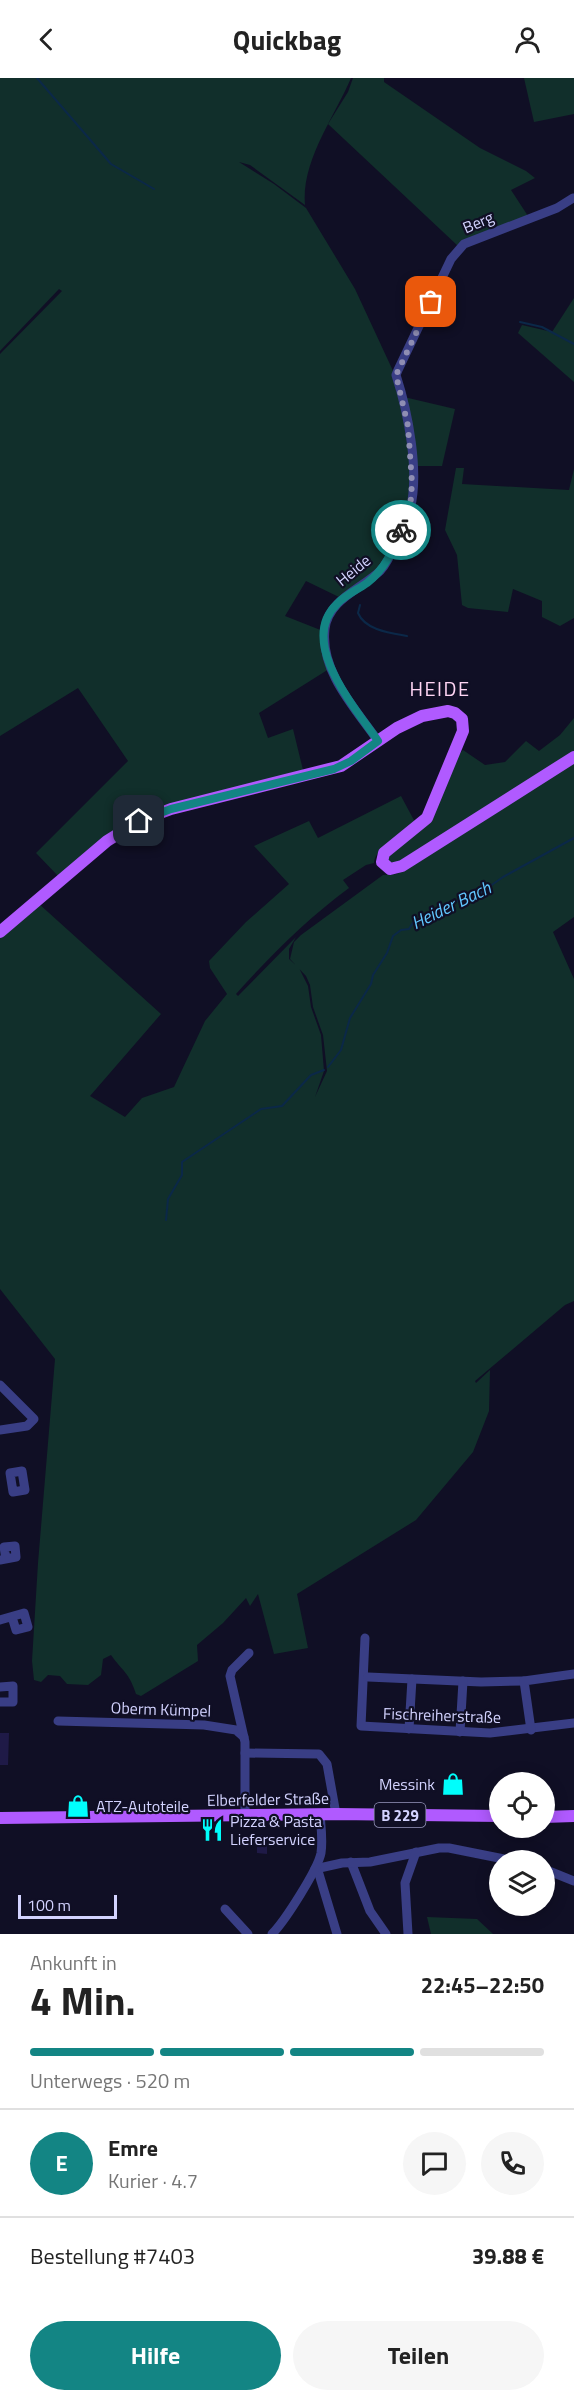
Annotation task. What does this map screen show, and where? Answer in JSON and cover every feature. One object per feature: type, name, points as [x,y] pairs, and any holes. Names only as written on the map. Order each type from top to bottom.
[{"type":"main road","points":[[0,932],[122,830],[171,809],[334,769],[351,761],[406,723],[429,714],[448,711],[460,716],[463,724],[462,735],[434,803],[422,822],[384,853],[382,860],[386,867],[399,868],[574,757]]},
{"type":"main road","name":"Elberfelder Straße","points":[[0,1818],[320,1814],[489,1816]]},
{"type":"main road","points":[[555,1817],[574,1816]]},
{"type":"street","name":"Berg","points":[[396,375],[460,246],[510,224],[557,208],[573,198]]},
{"type":"street","name":"Heide","points":[[378,741],[330,669],[324,644],[325,628],[330,614],[338,602],[369,582],[382,569],[410,511],[412,483],[408,426],[396,375]]},
{"type":"street","points":[[0,1385],[34,1419],[27,1426],[0,1430]]},
{"type":"street","points":[[0,1485],[11,1483]]},
{"type":"street","points":[[0,1620],[12,1617]]},
{"type":"street","name":"Fischreiherstraße","points":[[365,1638],[361,1726],[503,1733],[574,1724]]},
{"type":"street","points":[[245,1816],[244,1737],[230,1676],[232,1670],[249,1653]]},
{"type":"street","points":[[368,1677],[524,1681],[574,1674]]},
{"type":"street","points":[[409,1730],[411,1679]]},
{"type":"street","points":[[460,1732],[463,1681]]},
{"type":"street","points":[[524,1681],[531,1730]]},
{"type":"street","points":[[0,1689],[0,1702]]},
{"type":"street","name":"Oberm Kümpel","points":[[58,1721],[204,1725],[236,1730],[244,1737]]},
{"type":"street","points":[[245,1753],[319,1754],[327,1764],[336,1814]]},
{"type":"street","points":[[272,1934],[285,1918],[315,1869],[321,1853],[320,1814]]},
{"type":"street","points":[[315,1869],[449,1848],[489,1856]]},
{"type":"street","points":[[408,1934],[405,1883],[417,1852]]},
{"type":"street","points":[[351,1862],[370,1911],[386,1934]]},
{"type":"street","points":[[315,1869],[319,1874],[337,1934]]},
{"type":"street","points":[[555,1873],[574,1881]]},
{"type":"street","points":[[225,1909],[248,1934]]},
{"type":"green space","points":[[0,78],[351,78],[320,139],[308,172],[305,205],[250,165],[239,162],[306,208],[355,289],[394,373],[402,398],[410,466],[410,502],[387,560],[341,598],[306,581],[285,616],[323,631],[329,669],[259,713],[268,738],[293,729],[304,774],[162,809],[59,877],[36,853],[128,761],[78,688],[0,736],[0,354],[62,291],[59,289],[0,351]]},
{"type":"green space","points":[[353,78],[384,78],[384,82],[480,148],[526,171],[535,178],[511,190],[528,216],[458,246],[328,124],[348,92]]},
{"type":"green space","points":[[524,78],[574,78],[574,114],[534,122]]},
{"type":"green space","points":[[574,298],[574,382],[518,333],[522,325],[552,332]]},
{"type":"green space","points":[[404,397],[455,409],[442,466],[415,466]]},
{"type":"green space","points":[[456,468],[464,468],[462,484],[569,490],[574,469],[574,618],[560,626],[542,617],[542,601],[513,589],[508,612],[468,608],[462,605],[457,555],[445,530]]},
{"type":"green space","points":[[574,718],[574,756],[401,863],[388,862],[388,855],[418,831],[457,756],[463,750],[485,765],[505,762],[526,741],[539,751],[560,735]]},
{"type":"green space","points":[[574,757],[574,917],[553,932],[574,979],[574,1301],[565,1305],[475,1381],[476,1383],[490,1370],[489,1411],[473,1452],[416,1520],[297,1594],[308,1648],[274,1654],[258,1594],[250,1606],[246,1598],[223,1623],[197,1645],[198,1661],[141,1696],[136,1694],[128,1676],[111,1655],[103,1659],[101,1675],[88,1685],[67,1684],[60,1676],[48,1675],[41,1682],[34,1680],[32,1661],[38,1563],[55,1359],[0,1289],[0,936],[38,903],[161,1014],[90,1096],[125,1117],[142,1098],[174,1087],[205,1021],[227,994],[210,968],[209,961],[246,922],[289,884],[254,846],[309,821],[318,838],[401,796],[416,824],[379,851],[374,863],[366,865],[343,880],[349,888],[290,938],[236,994],[238,996],[296,937],[289,949],[289,959],[296,965],[290,959],[294,942],[301,935],[383,875],[397,874]],"holes":[[[300,969],[310,985],[313,1007],[323,1035],[327,1071],[315,1097],[324,1071],[321,1035],[311,1007],[308,986]]]},
{"type":"green space","points":[[427,1917],[477,1919],[493,1934],[431,1934]]},
{"type":"building","points":[[0,1733],[9,1733],[8,1765],[0,1765]]},
{"type":"building","points":[[267,1835],[267,1854],[257,1853],[257,1837]]},
{"type":"waterway","points":[[37,78],[111,164],[154,189]]},
{"type":"waterway","points":[[520,322],[542,327],[574,344]]},
{"type":"waterway","points":[[360,605],[358,613],[361,619],[372,627],[407,636]]},
{"type":"waterway","name":"Heider Bach","points":[[328,1067],[341,1050],[350,1018],[371,984],[373,975],[387,953],[393,936],[401,930],[409,929],[414,921],[429,918],[469,894],[479,894],[503,877],[574,838]]},
{"type":"waterway","name":"Heider Bach","points":[[166,1220],[168,1199],[182,1175],[182,1162],[261,1109],[282,1106],[311,1075],[324,1070]]},
{"type":"way so far","points":[[401,530],[410,511],[412,464],[403,398],[396,375],[400,362],[431,302]]},
{"type":"place","name":"Messink","points":[[453,1784]]},
{"type":"place","name":"ATZ-Autoteile","points":[[78,1806]]},
{"type":"place","name":"Pizza & Pasta Lieferservice","points":[[212,1830]]},
{"type":"district","name":"HEIDE","points":[[440,688]]},
{"type":"route","points":[[139,821],[171,809],[334,769],[347,764],[378,741],[330,669],[324,644],[325,628],[338,602],[369,582],[382,569],[388,561],[401,530]]}]
